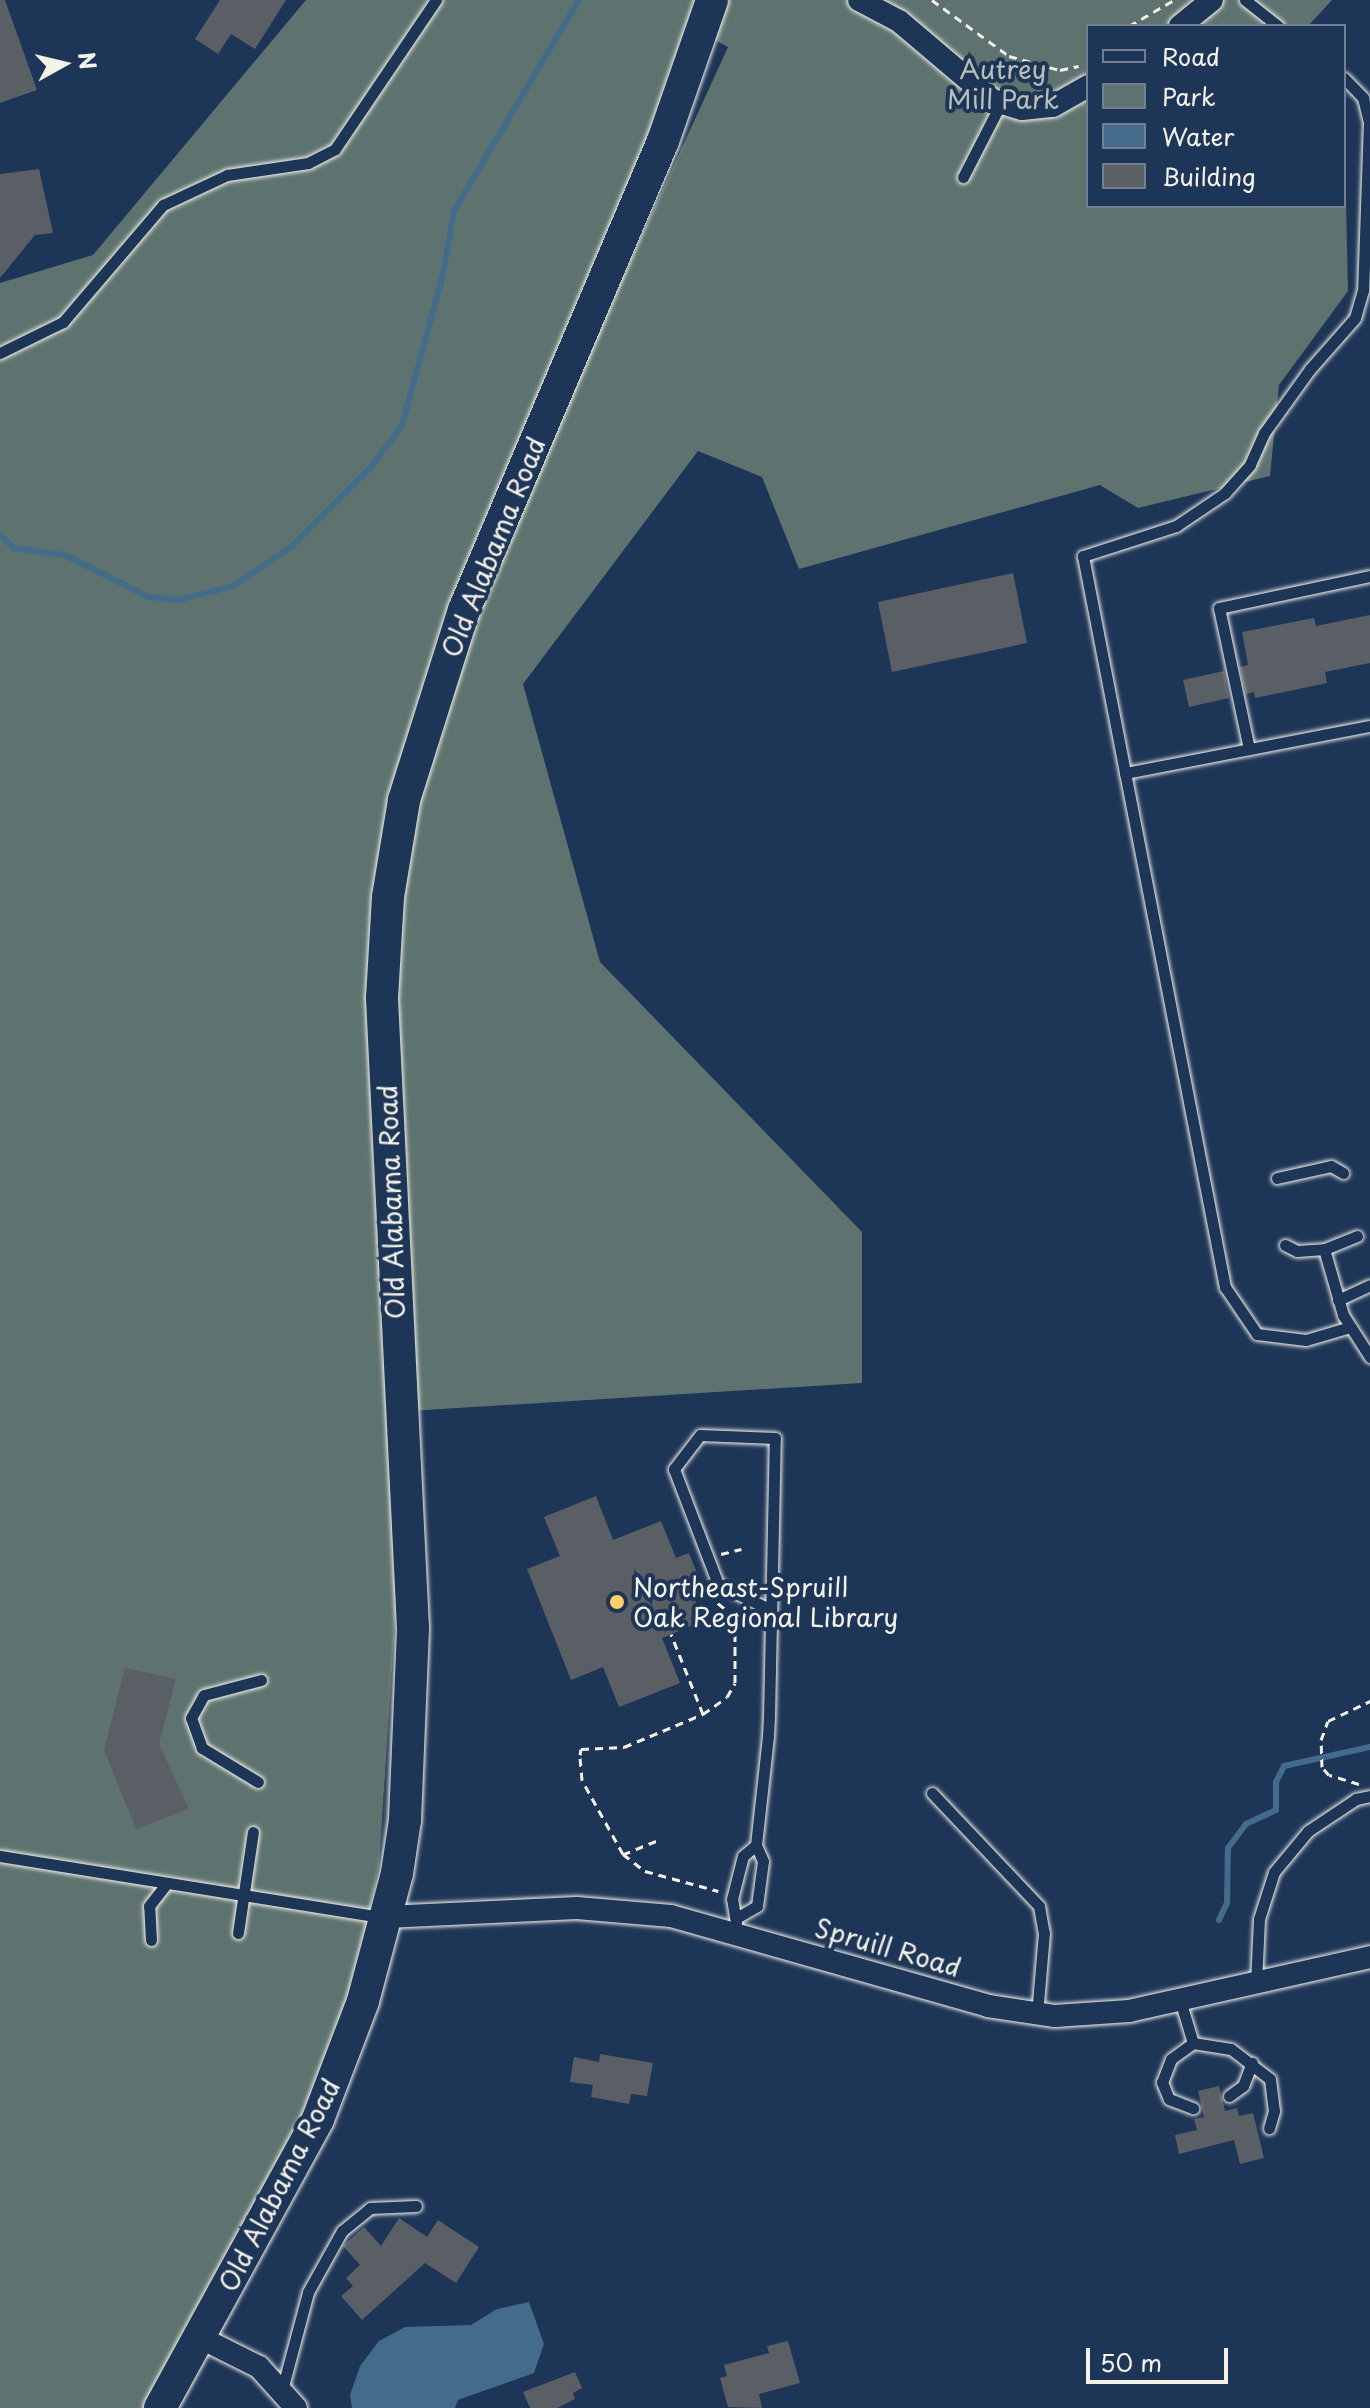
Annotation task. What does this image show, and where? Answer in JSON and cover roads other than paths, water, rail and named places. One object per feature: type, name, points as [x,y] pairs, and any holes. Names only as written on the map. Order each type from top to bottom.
[{"type":"main road","name":"Old Alabama Road","points":[[160,2408],[318,2119],[363,2001],[386,1917],[405,1820],[414,1698],[382,998],[388,897],[404,800],[464,610],[663,141],[712,0]]},
{"type":"street","points":[[859,0],[899,21],[1001,103],[1022,109],[1053,106],[1086,87]]},
{"type":"street","points":[[1182,24],[1212,0]]},
{"type":"street","name":"Spruill Road","points":[[386,1917],[577,1908],[736,1924],[988,2006],[1037,2014],[1092,2016],[1180,2000],[1370,1957]]},
{"type":"street","points":[[199,2337],[246,2359],[282,2390],[296,2408]]},
{"type":"lane","points":[[0,353],[63,322],[163,205],[227,175],[308,163],[335,149],[436,0]]},
{"type":"lane","points":[[1245,0],[1274,23]]},
{"type":"lane","points":[[1346,79],[1363,98],[1369,122],[1363,290],[1355,318],[1310,369],[1264,433],[1250,465],[1225,493],[1176,526],[1083,556],[1225,1287],[1257,1334],[1306,1340],[1350,1327]]},
{"type":"lane","points":[[963,177],[1001,103]]},
{"type":"lane","points":[[1249,749],[1219,608],[1370,576]]},
{"type":"lane","points":[[1125,773],[1370,726]]},
{"type":"lane","points":[[1277,1178],[1331,1166],[1343,1173]]},
{"type":"lane","points":[[1285,1245],[1297,1251],[1324,1249],[1357,1236]]},
{"type":"lane","points":[[1324,1249],[1338,1300],[1350,1327],[1370,1357]]},
{"type":"lane","points":[[1338,1300],[1370,1285]]},
{"type":"lane","points":[[736,1924],[757,1906],[763,1861],[756,1845],[768,1736],[771,1610],[775,1438],[700,1435],[674,1469],[718,1584],[771,1610]]},
{"type":"lane","points":[[258,1782],[202,1748],[191,1718],[204,1695],[261,1680]]},
{"type":"lane","points":[[932,1793],[1039,1906],[1044,1933],[1037,2014]]},
{"type":"lane","points":[[1256,1983],[1259,1919],[1274,1872],[1308,1831],[1369,1796]]},
{"type":"lane","points":[[238,1933],[247,1891],[253,1832]]},
{"type":"lane","points":[[736,1924],[733,1895],[743,1856],[756,1845]]},
{"type":"lane","points":[[0,1856],[167,1883],[247,1891],[386,1917]]},
{"type":"lane","points":[[151,1940],[149,1906],[167,1883]]},
{"type":"lane","points":[[1180,2000],[1193,2043]]},
{"type":"lane","points":[[1193,2108],[1169,2099],[1162,2082],[1171,2059],[1193,2043],[1231,2049],[1270,2079],[1274,2111],[1269,2128]]},
{"type":"lane","points":[[1229,2096],[1243,2086],[1252,2063]]},
{"type":"lane","points":[[282,2390],[308,2292],[342,2231],[370,2208],[401,2203],[416,2206]]},
{"type":"water","points":[[529,2302],[544,2344],[534,2373],[458,2400],[455,2408],[352,2408],[350,2395],[360,2366],[379,2341],[405,2327],[471,2325],[497,2309]]},
{"type":"waterway","points":[[0,535],[14,548],[65,555],[149,597],[178,600],[233,586],[292,546],[372,466],[402,425],[442,279],[454,211],[579,0]]},
{"type":"waterway","points":[[1219,1920],[1227,1903],[1228,1848],[1246,1824],[1276,1810],[1276,1782],[1284,1766],[1370,1747]]},
{"type":"place","name":"Northeast-Spruill Oak Regional Library","points":[[617,1602]]},
{"type":"park label","name":"Autrey Mill Park","points":[[1003,84]]}]
